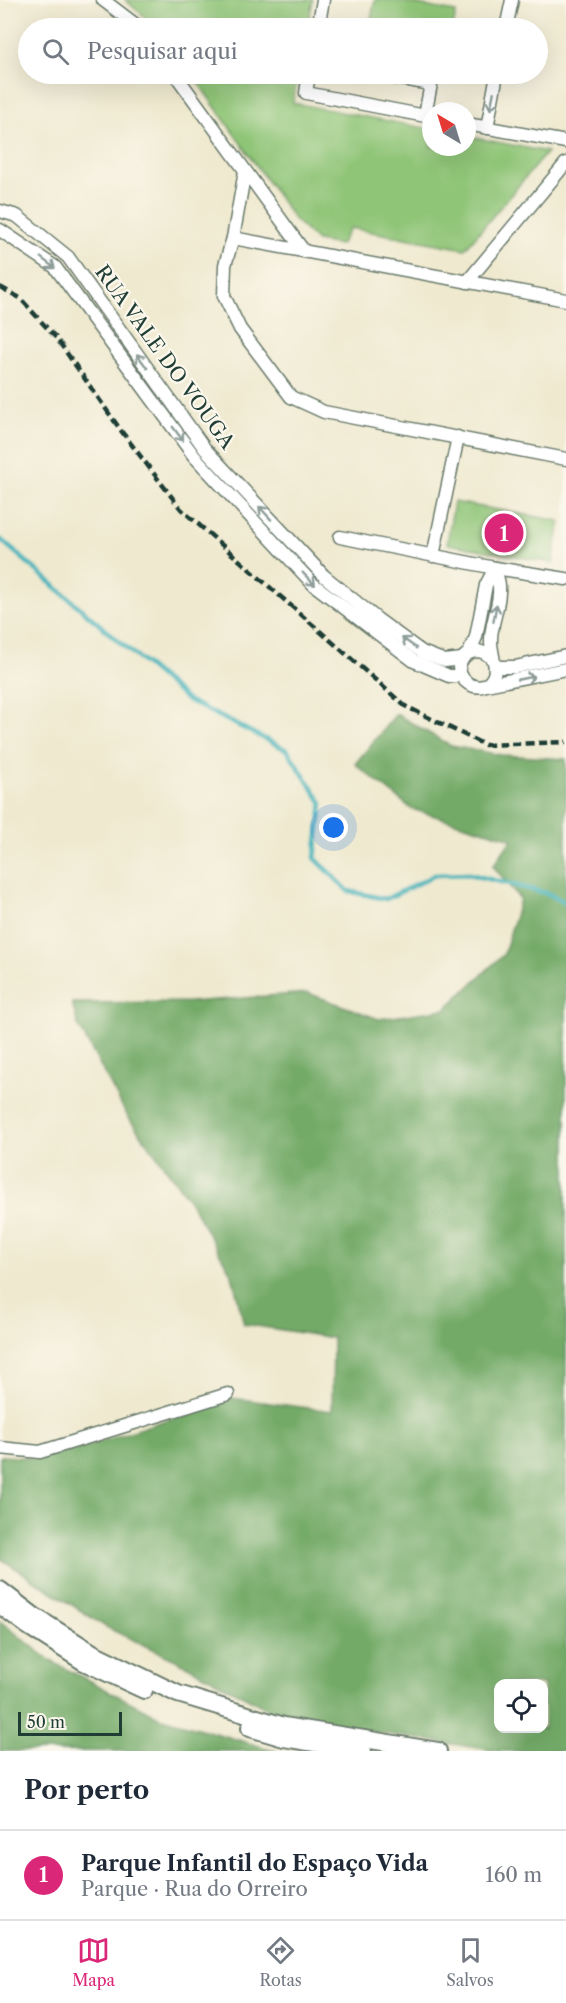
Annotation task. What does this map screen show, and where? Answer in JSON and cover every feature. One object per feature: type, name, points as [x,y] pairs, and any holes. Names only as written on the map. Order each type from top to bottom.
[{"type":"street","points":[[103,0],[127,18]]},
{"type":"street","points":[[320,18],[323,0]]},
{"type":"street","points":[[508,18],[512,0]]},
{"type":"street","points":[[182,84],[303,250]]},
{"type":"street","points":[[307,84],[306,93],[422,115]]},
{"type":"street","points":[[429,102],[431,84]]},
{"type":"street","points":[[487,128],[495,84]]},
{"type":"street","points":[[476,126],[566,142]]},
{"type":"street","points":[[467,282],[566,163]]},
{"type":"street","points":[[245,171],[233,238],[225,265],[224,296],[240,329],[291,397],[324,411],[566,459]]},
{"type":"street","name":"RUA VALE DO VOUGA","points":[[0,211],[16,216],[68,257],[205,449],[324,576],[377,619],[422,652],[445,662],[482,652],[494,663],[515,667],[566,656]]},
{"type":"street","name":"RUA VALE DO VOUGA","points":[[0,230],[55,267],[194,456],[313,584],[414,661],[449,676],[461,676],[469,685],[480,687],[486,685]]},
{"type":"street","points":[[233,238],[566,300]]},
{"type":"street","points":[[433,556],[458,437]]},
{"type":"street","points":[[340,537],[495,568],[566,579]]},
{"type":"street","points":[[461,676],[459,667],[476,637],[486,585],[495,568]]},
{"type":"street","points":[[486,685],[494,676],[491,639],[500,587],[495,568]]},
{"type":"street","points":[[486,685],[566,669]]},
{"type":"street","points":[[0,1448],[40,1452],[228,1394]]},
{"type":"street","points":[[0,1590],[34,1616],[93,1653],[178,1695],[285,1726],[438,1751]]},
{"type":"street","points":[[0,1605],[84,1662],[175,1704],[284,1738],[363,1751]]},
{"type":"green space","points":[[125,0],[313,0],[309,18],[146,18]]},
{"type":"green space","points":[[375,0],[392,0],[456,12],[455,18],[371,18]]},
{"type":"green space","points":[[199,84],[296,84],[293,103],[422,127],[422,156],[476,156],[476,138],[547,152],[465,249],[350,228],[340,245],[317,241],[294,219]]},
{"type":"green space","points":[[454,502],[560,521],[553,563],[447,544]]},
{"type":"green space","points":[[396,714],[451,746],[502,755],[566,759],[566,1751],[497,1751],[284,1718],[186,1665],[106,1627],[0,1558],[0,1456],[39,1458],[87,1446],[232,1398],[332,1411],[333,1338],[244,1324],[232,1275],[187,1197],[128,1117],[78,1025],[72,1003],[189,1002],[308,993],[379,1019],[445,1009],[504,954],[520,899],[493,866],[512,839],[412,809],[355,764]]},
{"type":"green space","points":[[0,1621],[51,1661],[159,1717],[277,1751],[0,1751]]},
{"type":"waterway","points":[[0,539],[187,700],[287,750],[322,803],[315,858],[348,891],[386,899],[435,875],[469,874],[549,894],[566,903]]},
{"type":"railway","points":[[0,287],[20,298],[57,339],[122,432],[181,509],[405,706],[485,745],[566,742]]},
{"type":"place","name":"Parque Infantil do Espaço Vida","points":[[504,533]]}]
